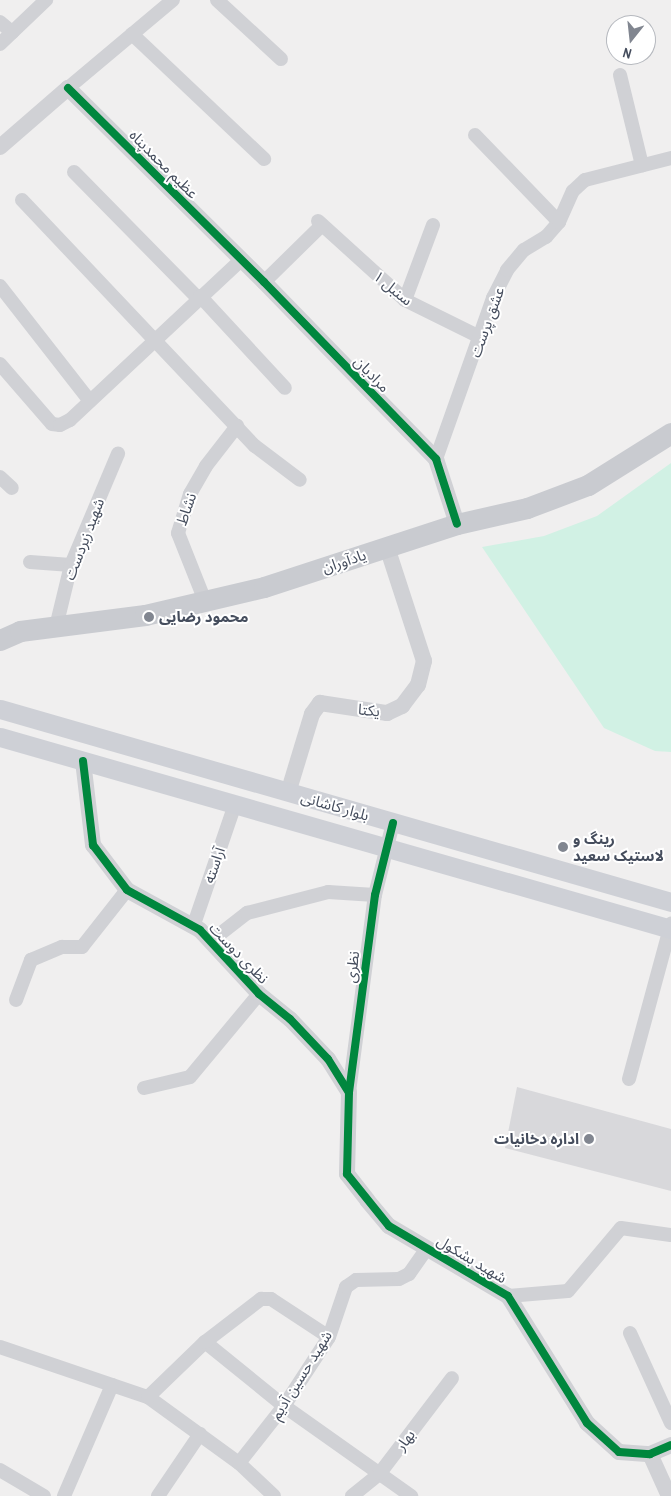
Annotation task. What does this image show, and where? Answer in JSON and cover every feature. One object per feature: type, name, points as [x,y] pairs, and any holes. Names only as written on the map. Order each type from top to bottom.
[{"type":"main road","name":"یادآوران","points":[[0,640],[10,631],[145,615],[264,587],[457,524],[528,508],[588,485],[671,433]]},
{"type":"main road","name":"بلوار کاشانی","points":[[0,708],[288,793],[671,902]]},
{"type":"main road","name":"بلوار کاشانی","points":[[0,737],[671,927]]},
{"type":"street","points":[[0,44],[46,0]]},
{"type":"street","points":[[0,148],[68,88],[174,0]]},
{"type":"street","points":[[217,0],[281,59]]},
{"type":"street","points":[[0,22],[12,32]]},
{"type":"street","points":[[132,34],[264,159]]},
{"type":"street","points":[[620,75],[642,165]]},
{"type":"street","name":"عظیم محمدپناه","points":[[68,88],[241,260]]},
{"type":"street","points":[[475,135],[559,222]]},
{"type":"street","name":"عشق پرست","points":[[436,459],[493,298],[507,270],[524,250],[546,237],[559,222],[573,191],[585,180],[671,158]]},
{"type":"street","points":[[74,172],[199,297],[285,388]]},
{"type":"street","points":[[22,200],[156,339],[255,446],[300,480]]},
{"type":"street","name":"سنبل ۱","points":[[264,282],[320,223],[405,300],[480,337]]},
{"type":"street","points":[[405,300],[434,225]]},
{"type":"street","points":[[0,364],[52,424],[60,425],[70,420],[199,297],[241,260]]},
{"type":"street","name":"مرادیان","points":[[241,260],[436,459],[457,524]]},
{"type":"street","points":[[0,286],[89,400]]},
{"type":"street","name":"نشاط","points":[[205,601],[178,533],[190,494],[206,466],[237,426]]},
{"type":"street","name":"شهید زبردست","points":[[56,627],[71,565],[118,454]]},
{"type":"street","points":[[0,477],[12,488]]},
{"type":"street","name":"یکتا","points":[[288,793],[312,714],[320,703],[387,713],[402,706],[418,685],[424,661],[386,547]]},
{"type":"street","points":[[30,562],[71,565]]},
{"type":"street","name":"نظری دوست","points":[[83,761],[92,845],[127,890],[193,926],[211,941],[259,994],[290,1019],[328,1059],[349,1092]]},
{"type":"street","name":"آراسته","points":[[193,926],[235,804]]},
{"type":"street","name":"نظری","points":[[349,1092],[375,895],[386,847],[394,823]]},
{"type":"street","points":[[16,1000],[32,960],[62,947],[82,947],[127,890]]},
{"type":"street","points":[[211,941],[247,913],[328,892],[375,895]]},
{"type":"street","points":[[629,1079],[671,927]]},
{"type":"street","points":[[144,1088],[190,1077],[259,994]]},
{"type":"street","name":"شهید بشکول","points":[[349,1092],[347,1174],[389,1226],[508,1296],[587,1423],[619,1452],[650,1454],[671,1444]]},
{"type":"street","points":[[508,1296],[568,1290],[621,1228],[671,1235]]},
{"type":"street","name":"شهید حسین آدیم","points":[[240,1463],[284,1406],[329,1337],[346,1287],[356,1280],[400,1279],[413,1269],[427,1248]]},
{"type":"street","points":[[148,1397],[205,1342],[261,1299],[271,1300],[329,1337]]},
{"type":"street","points":[[630,1333],[671,1423]]},
{"type":"street","points":[[205,1342],[284,1406],[411,1496]]},
{"type":"street","points":[[0,1346],[148,1397],[240,1463],[274,1496]]},
{"type":"street","name":"بهار","points":[[352,1496],[380,1473],[452,1378]]},
{"type":"street","points":[[64,1496],[112,1384]]},
{"type":"street","points":[[158,1496],[200,1434]]},
{"type":"street","points":[[650,1454],[669,1496]]},
{"type":"street","points":[[0,1470],[44,1496]]},
{"type":"green space","points":[[671,463],[671,752],[655,751],[604,728],[482,547],[544,536],[597,516]]},
{"type":"building","name":"اداره دخانیات","points":[[517,1087],[671,1129],[671,1191],[505,1148]]},
{"type":"cycle path","points":[[68,88],[264,282],[436,459],[457,524]]},
{"type":"cycle path","points":[[83,761],[93,845],[127,890],[200,930],[259,994],[290,1019],[328,1059],[349,1092]]},
{"type":"cycle path","points":[[393,823],[375,895],[349,1092],[347,1174],[389,1226],[508,1296],[587,1423],[619,1452],[650,1454],[671,1445]]},
{"type":"place","name":"محمود رضایی","points":[[149,617]]},
{"type":"place","name":"رینگ و لاستیک سعید","points":[[563,847]]},
{"type":"place","name":"اداره دخانیات","points":[[589,1139]]}]
